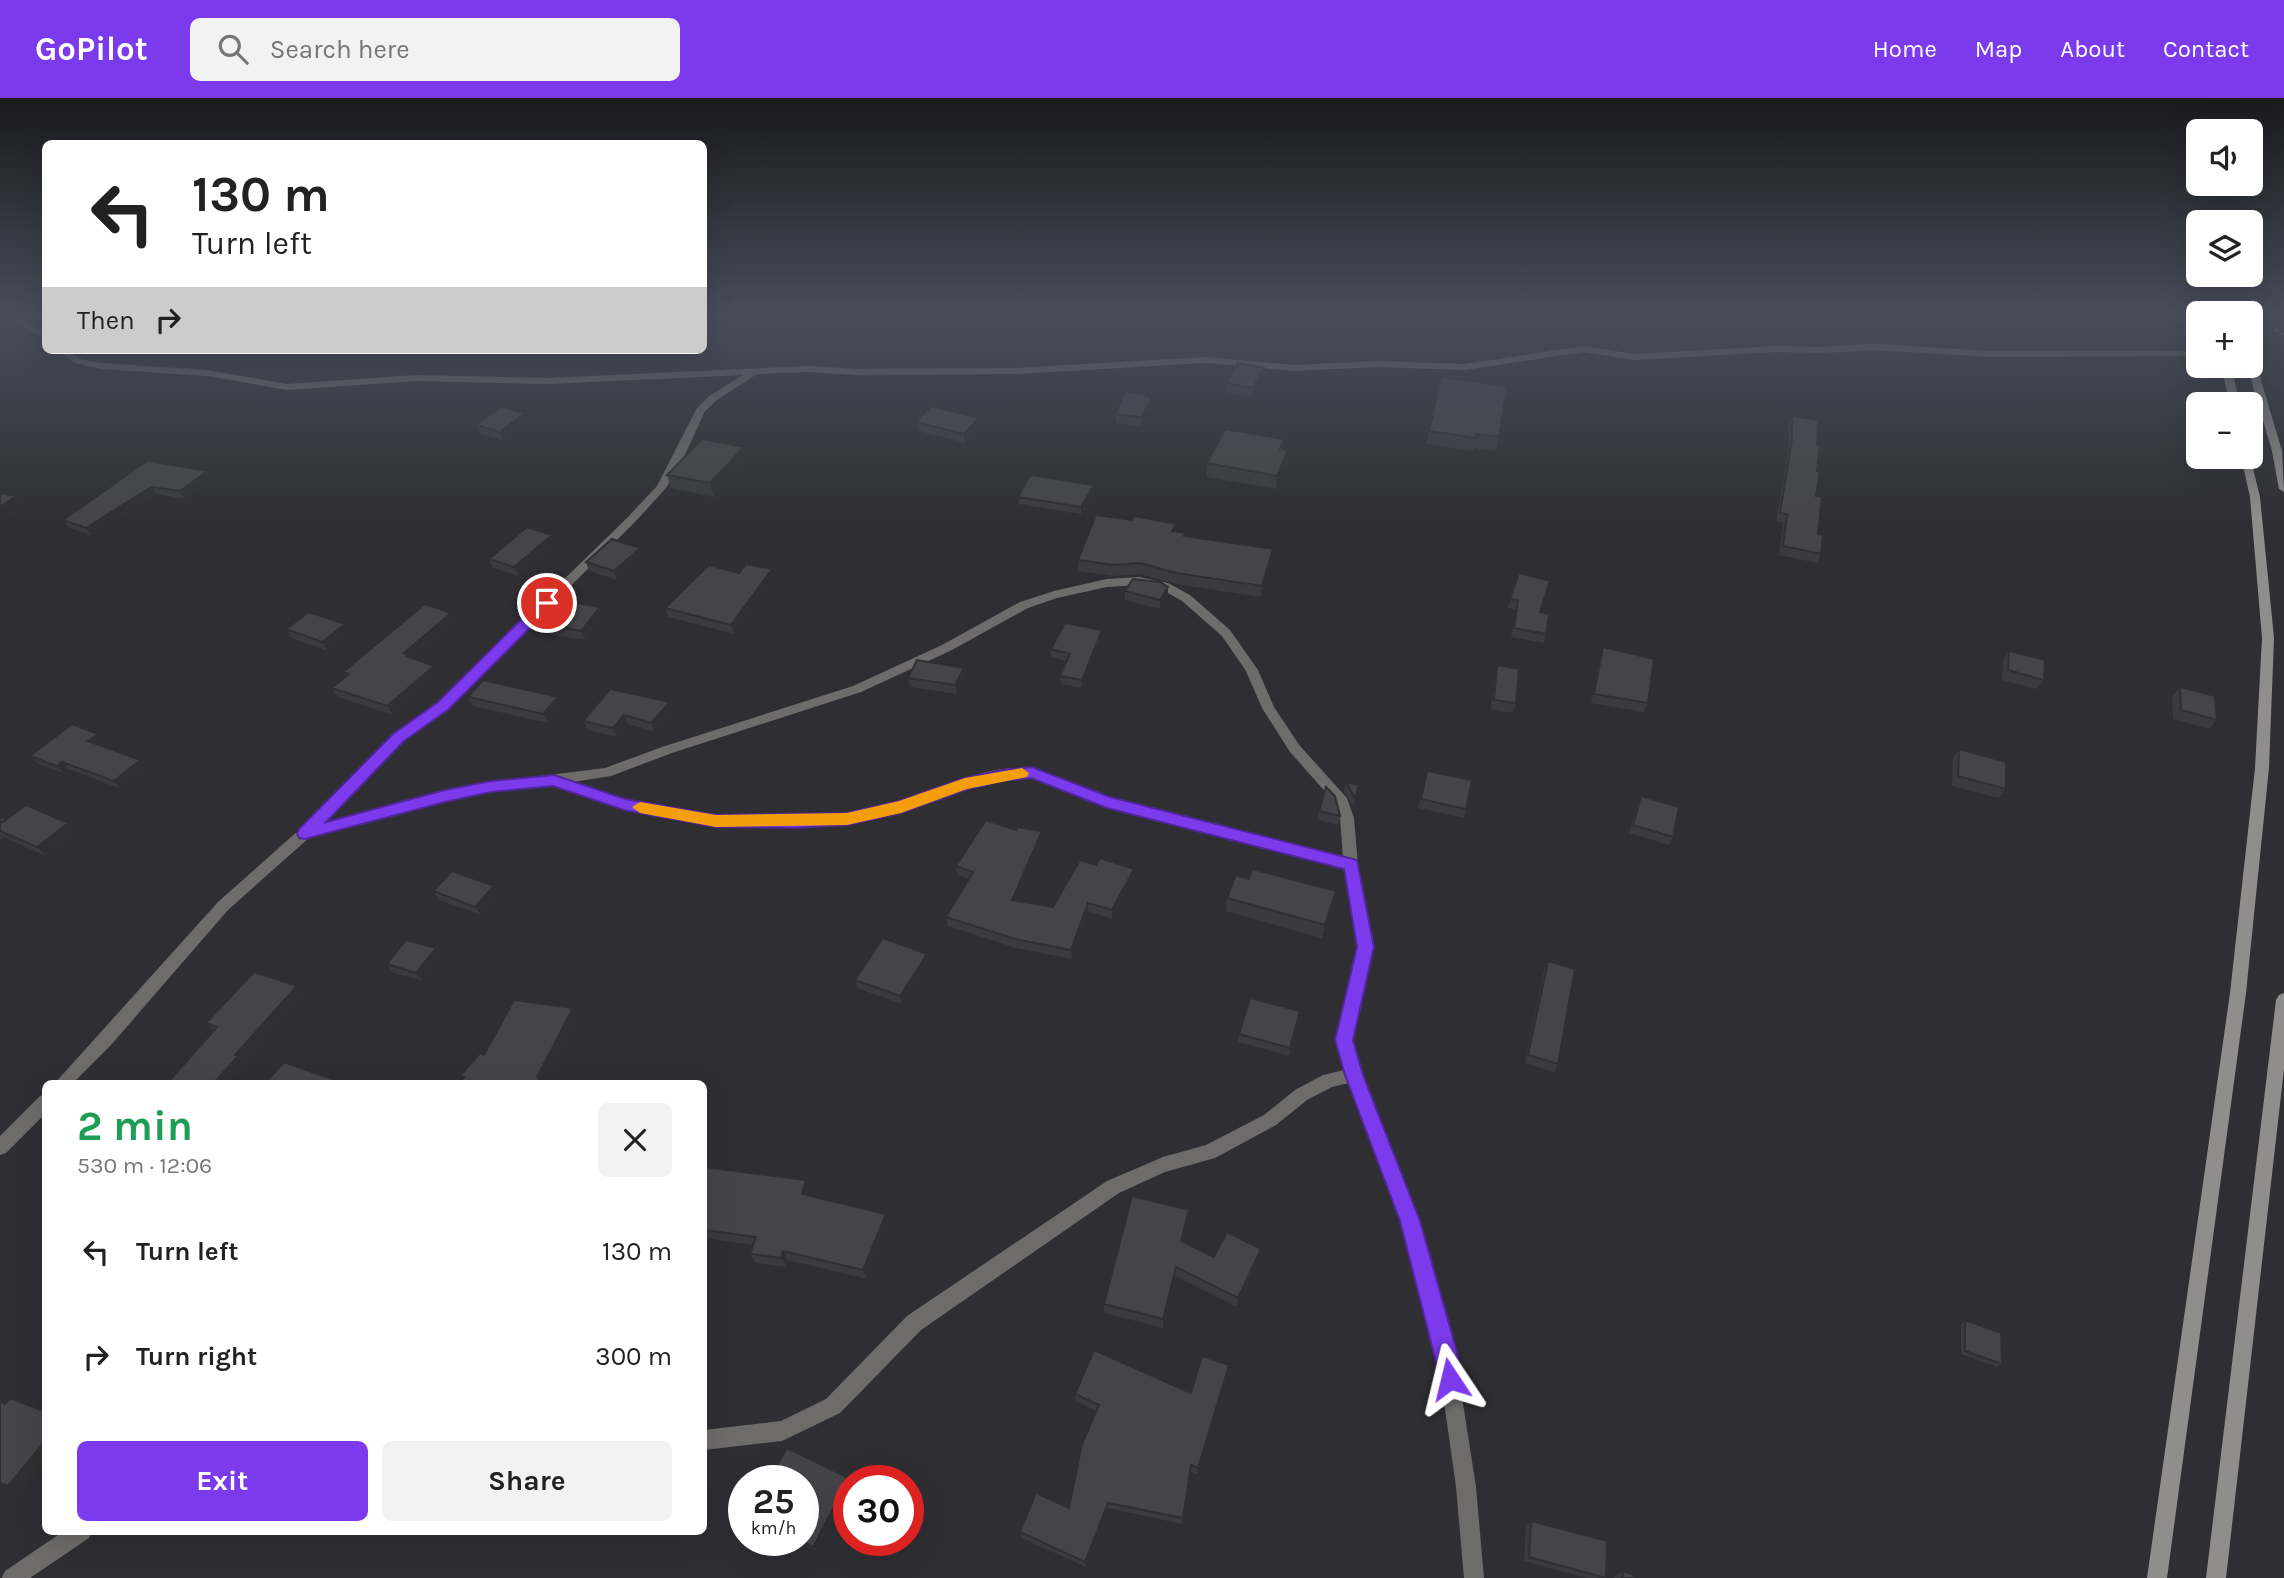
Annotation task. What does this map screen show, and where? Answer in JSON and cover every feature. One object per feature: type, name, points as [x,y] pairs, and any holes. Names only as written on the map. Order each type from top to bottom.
[{"type":"main road","points":[[2258,385],[2277,450],[2284,489]]},
{"type":"main road","points":[[2157,1578],[2238,993],[2262,768],[2269,638],[2255,497],[2249,469]]},
{"type":"main road","points":[[2217,1578],[2284,1000]]},
{"type":"street","points":[[276,385],[318,385]]},
{"type":"street","points":[[65,1080],[105,1040],[223,906],[305,833],[398,737],[443,705],[631,520],[660,488],[677,461],[701,410],[713,398],[733,385]]},
{"type":"street","points":[[305,833],[445,796],[491,787],[606,773],[667,750],[857,689],[946,648],[1024,605],[1054,595],[1107,583],[1139,581],[1164,586],[1186,598],[1226,633],[1252,670],[1268,708],[1295,749],[1342,802],[1347,818],[1351,865],[1366,947],[1344,1040],[1354,1075],[1410,1221],[1446,1352],[1466,1487],[1474,1578]]},
{"type":"street","points":[[554,780],[624,804],[716,821],[794,822],[847,819],[901,807],[965,784],[1002,775],[1032,772],[1107,802],[1351,865]]},
{"type":"street","points":[[707,1440],[782,1431],[833,1406],[914,1323],[1113,1187],[1163,1165],[1209,1152],[1270,1120],[1301,1095],[1329,1080],[1354,1075]]},
{"type":"street","points":[[0,1147],[42,1105]]},
{"type":"street","points":[[12,1578],[76,1535]]},
{"type":"building","points":[[1439,385],[1507,386],[1499,437],[1476,434],[1476,438],[1429,431]]},
{"type":"building","points":[[1125,391],[1153,397],[1141,417],[1116,414]]},
{"type":"building","points":[[931,406],[979,418],[964,434],[916,422]]},
{"type":"building","points":[[501,407],[525,413],[500,432],[476,425]]},
{"type":"building","points":[[1792,416],[1818,420],[1817,445],[1820,445],[1817,471],[1820,471],[1816,496],[1822,497],[1818,534],[1823,535],[1821,554],[1783,546],[1787,514],[1780,513],[1792,439]]},
{"type":"building","points":[[1225,429],[1284,439],[1280,449],[1288,450],[1277,476],[1207,463]]},
{"type":"building","points":[[702,439],[744,447],[710,483],[667,475]]},
{"type":"building","points":[[147,461],[208,471],[180,491],[151,487],[86,528],[63,520]]},
{"type":"building","points":[[1030,475],[1094,485],[1081,507],[1018,497]]},
{"type":"building","points":[[0,493],[16,496],[0,507]]},
{"type":"building","points":[[1096,515],[1132,520],[1134,516],[1177,524],[1172,531],[1185,533],[1184,536],[1273,549],[1262,586],[1176,573],[1140,563],[1113,565],[1078,560]]},
{"type":"building","points":[[527,527],[552,535],[514,567],[489,559]]},
{"type":"building","points":[[612,539],[640,548],[614,571],[586,562]]},
{"type":"building","points":[[746,564],[772,569],[731,625],[665,608],[709,565],[739,573]]},
{"type":"building","points":[[1519,573],[1550,581],[1540,612],[1549,614],[1546,634],[1514,628],[1518,600],[1510,599]]},
{"type":"building","points":[[1133,579],[1160,582],[1168,587],[1160,600],[1125,591]]},
{"type":"building","points":[[558,600],[600,607],[581,631],[538,623]]},
{"type":"building","points":[[425,604],[451,613],[404,653],[434,666],[387,706],[332,688],[349,674],[343,672]]},
{"type":"building","points":[[309,612],[345,624],[322,642],[286,629]]},
{"type":"building","points":[[1065,623],[1102,630],[1082,680],[1060,676],[1070,654],[1051,649]]},
{"type":"building","points":[[1603,647],[1654,659],[1648,703],[1594,694]]},
{"type":"building","points":[[2009,651],[2045,660],[2044,680],[2008,670]]},
{"type":"building","points":[[917,660],[964,668],[955,685],[908,678]]},
{"type":"building","points":[[1497,665],[1519,669],[1516,703],[1494,700]]},
{"type":"building","points":[[483,680],[558,697],[543,714],[468,697]]},
{"type":"building","points":[[2180,687],[2215,696],[2217,720],[2181,710]]},
{"type":"building","points":[[610,689],[670,702],[651,723],[624,715],[613,728],[583,721]]},
{"type":"building","points":[[72,724],[98,734],[88,741],[140,760],[114,781],[62,762],[57,766],[30,756]]},
{"type":"building","points":[[1959,749],[2006,762],[2006,789],[1958,776]]},
{"type":"building","points":[[1427,771],[1472,780],[1466,809],[1421,799]]},
{"type":"building","points":[[1346,782],[1359,785],[1355,798]]},
{"type":"building","points":[[1326,787],[1335,796],[1340,816],[1319,811]]},
{"type":"building","points":[[1641,796],[1679,807],[1673,837],[1633,825]]},
{"type":"building","points":[[26,805],[68,823],[37,847],[0,831],[0,824]]},
{"type":"building","points":[[986,820],[1016,830],[1017,827],[1042,831],[1012,900],[1053,907],[1080,860],[1096,865],[1100,858],[1134,869],[1112,910],[1088,903],[1071,950],[1015,939],[946,917],[973,872],[956,866]]},
{"type":"building","points":[[1252,869],[1336,891],[1325,925],[1227,898],[1236,875],[1249,879]]},
{"type":"building","points":[[452,871],[494,886],[475,907],[433,891]]},
{"type":"building","points":[[883,938],[927,954],[900,996],[855,980]]},
{"type":"building","points":[[406,940],[436,948],[416,973],[387,964]]},
{"type":"building","points":[[1548,961],[1575,969],[1558,1064],[1528,1055]]},
{"type":"building","points":[[254,972],[297,986],[235,1055],[238,1056],[217,1080],[170,1080],[217,1027],[206,1023]]},
{"type":"building","points":[[1250,998],[1300,1011],[1290,1048],[1239,1034]]},
{"type":"building","points":[[514,1000],[573,1008],[537,1077],[540,1078],[538,1080],[462,1080],[464,1077],[460,1076],[480,1053],[484,1055]]},
{"type":"building","points":[[284,1062],[335,1080],[268,1080]]},
{"type":"building","points":[[707,1167],[806,1180],[802,1194],[886,1214],[863,1270],[783,1251],[781,1258],[750,1254],[756,1237],[707,1230]]},
{"type":"building","points":[[1132,1196],[1189,1210],[1181,1241],[1214,1257],[1227,1232],[1261,1249],[1238,1298],[1176,1267],[1163,1319],[1104,1304]]},
{"type":"building","points":[[1965,1320],[2001,1333],[2002,1364],[1965,1351]]},
{"type":"building","points":[[1094,1350],[1191,1393],[1202,1356],[1229,1365],[1198,1468],[1191,1465],[1183,1518],[1108,1503],[1085,1562],[1020,1532],[1036,1493],[1069,1508],[1082,1444],[1099,1405],[1075,1394]]},
{"type":"building","points":[[10,1398],[42,1410],[42,1445],[8,1486],[0,1483],[0,1401],[5,1404]]},
{"type":"building","points":[[787,1448],[833,1470],[833,1509],[819,1536],[819,1465],[777,1465]]},
{"type":"building","points":[[1531,1521],[1607,1541],[1606,1578],[1529,1557]]},
{"type":"building","points":[[1623,1571],[1641,1578],[1622,1578]]},
{"type":"slow traffic","points":[[640,807],[716,821],[794,822],[847,819],[901,807],[965,784],[1022,773]]},
{"type":"route","points":[[547,603],[443,705],[398,737],[305,833],[445,796],[491,787],[554,780],[624,804],[716,821],[794,822],[847,819],[901,807],[965,784],[1002,775],[1032,772],[1107,802],[1351,865],[1366,947],[1344,1040],[1354,1075],[1410,1221],[1446,1352],[1450,1379]]}]
